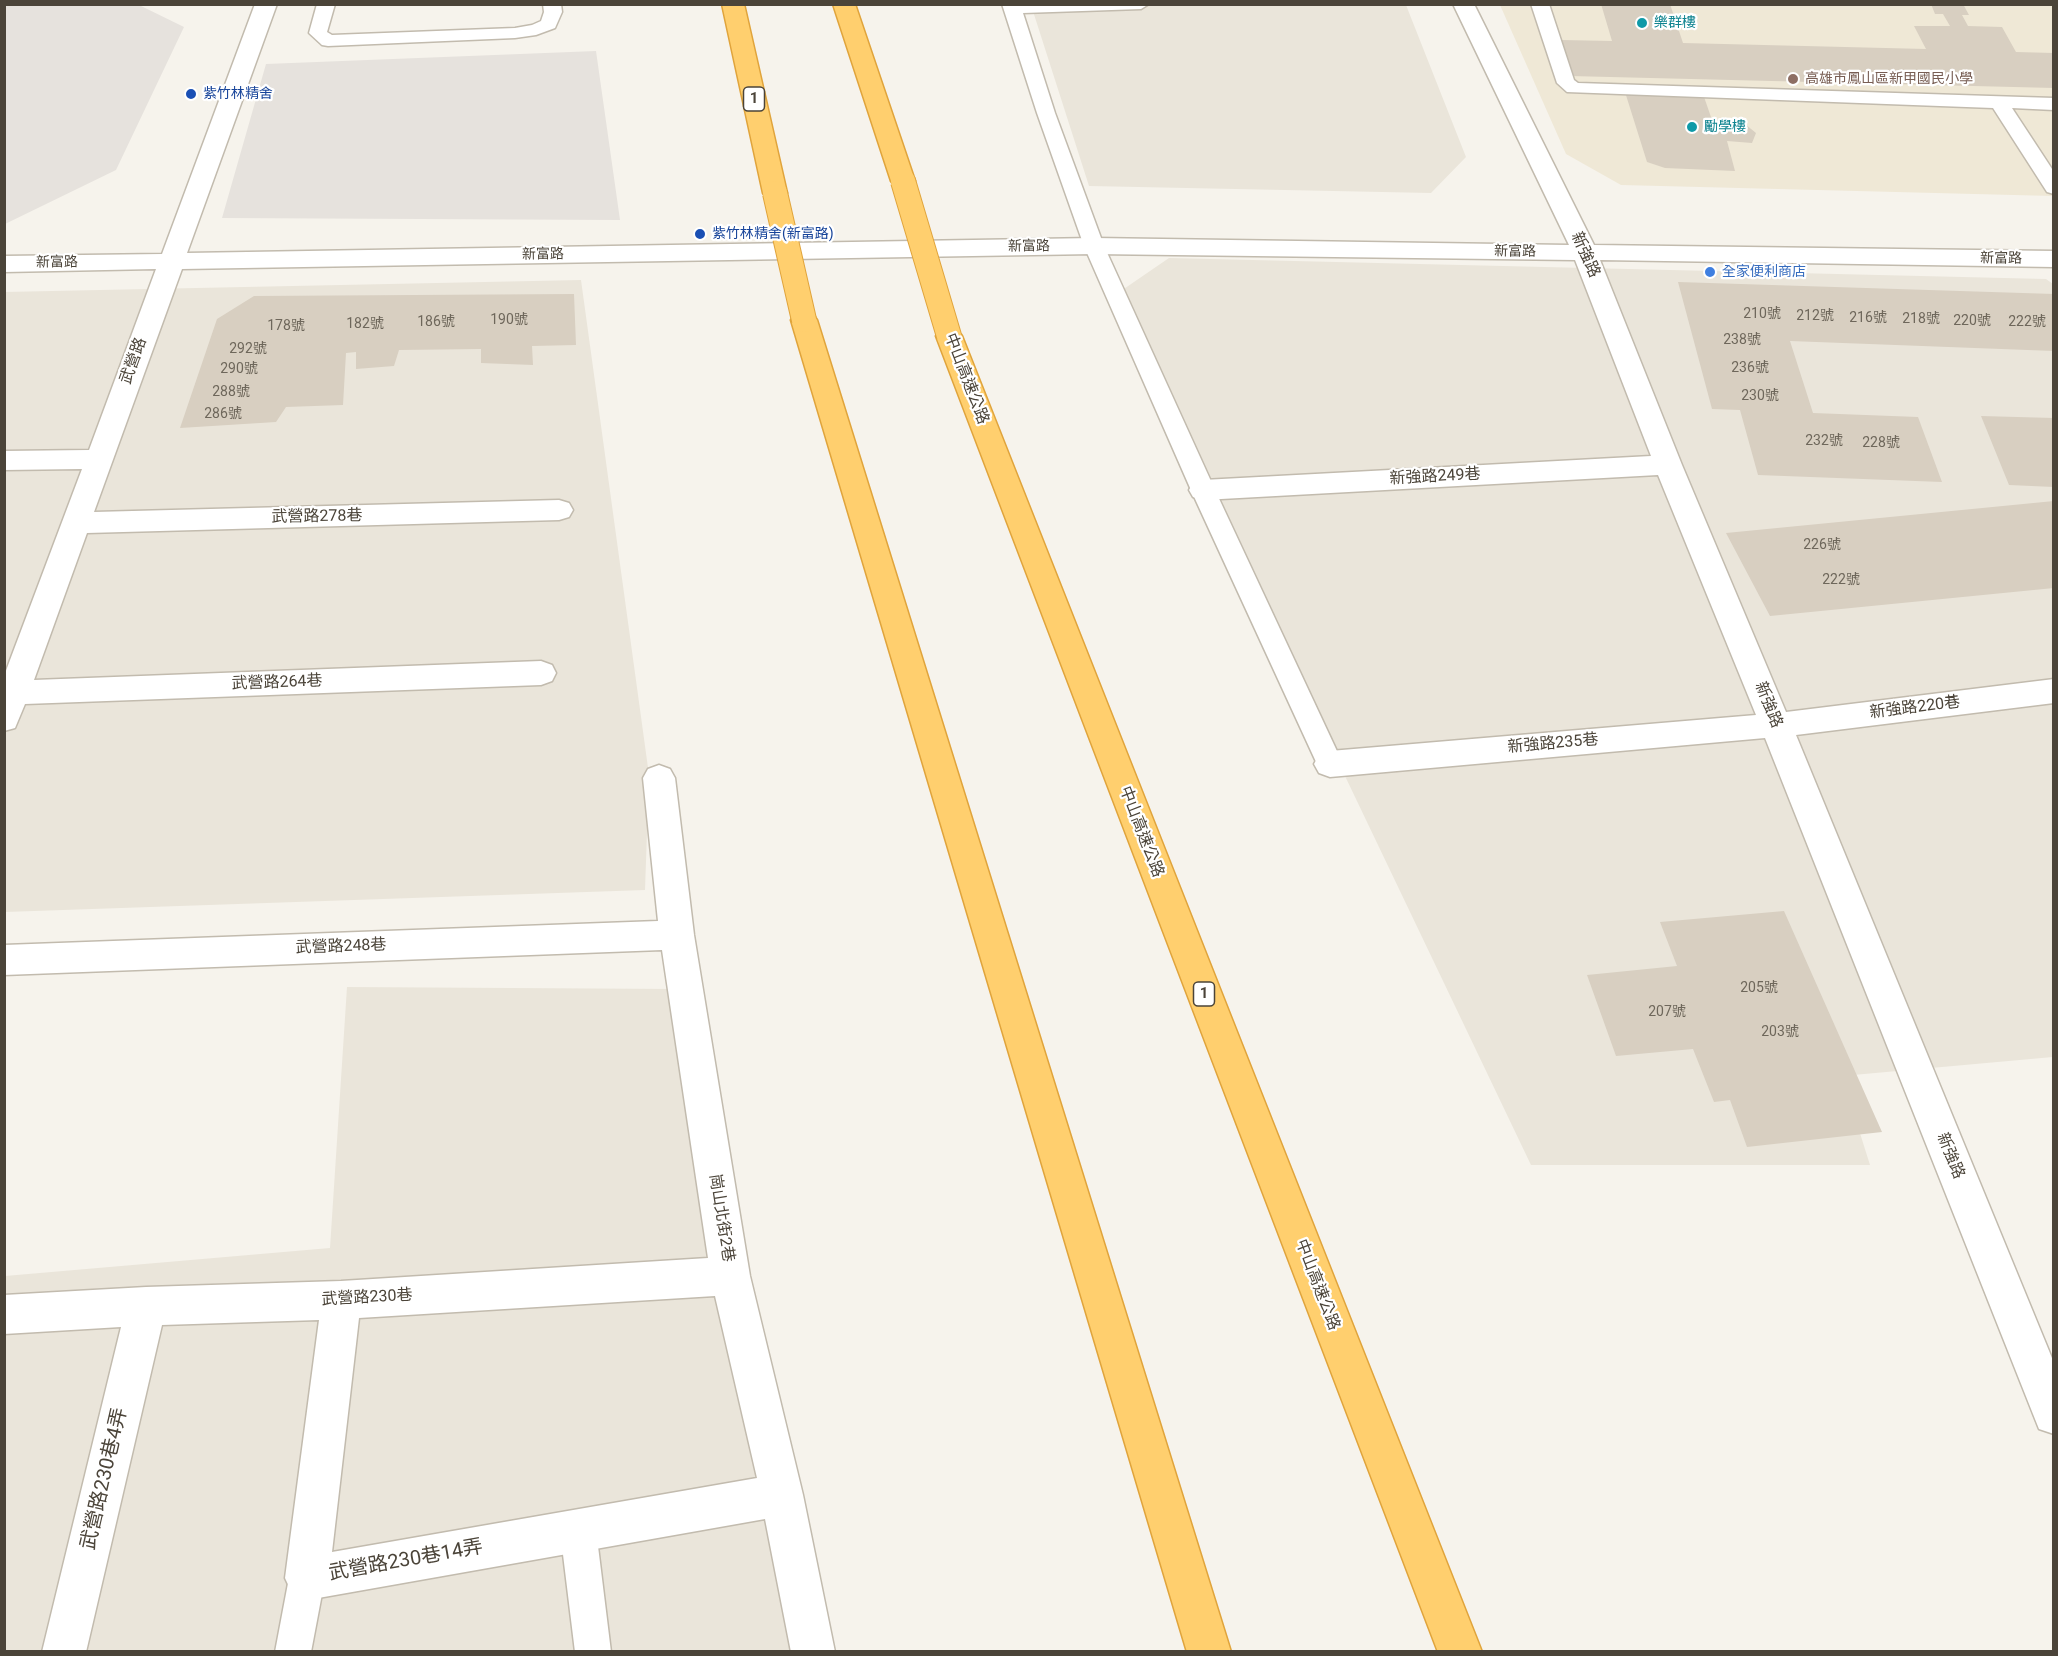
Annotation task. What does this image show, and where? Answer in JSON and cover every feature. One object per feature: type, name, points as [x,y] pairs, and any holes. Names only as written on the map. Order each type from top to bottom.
[{"type":"highway","name":"1","points":[[733,4],[804,320],[1209,1652]]},
{"type":"highway","name":"中山高速公路","points":[[844,4],[903,181],[949,336],[1460,1652]]},
{"type":"street","name":"武營路","points":[[9,706],[18,645],[75,523],[266,4]]},
{"type":"street","name":"新強路","points":[[1463,4],[1586,253],[1668,465],[1776,725],[2054,1414]]},
{"type":"street","name":"新富路","points":[[4,264],[1094,246],[2054,259]]},
{"type":"street","points":[[4,461],[99,459]]},
{"type":"street","name":"新強路249巷","points":[[1203,490],[1668,465]]},
{"type":"street","name":"武營路278巷","points":[[75,523],[559,510]]},
{"type":"street","name":"武營路264巷","points":[[9,706],[541,673]]},
{"type":"street","name":"新強路220巷","points":[[1776,725],[2054,691]]},
{"type":"street","name":"新強路235巷","points":[[1330,764],[1776,725]]},
{"type":"street","name":"崗山北街2巷","points":[[659,778],[677,935],[730,1276],[782,1495],[813,1652]]},
{"type":"street","name":"武營路248巷","points":[[4,960],[677,935]]},
{"type":"street","name":"武營路230巷","points":[[4,1315],[146,1306],[341,1300],[730,1276]]},
{"type":"street","name":"武營路230巷14弄","points":[[341,1300],[307,1578],[782,1495]]},
{"type":"street","name":"武營路230巷4弄","points":[[64,1652],[146,1306]]},
{"type":"lane","points":[[326,4],[318,33],[328,41],[515,33],[536,30],[549,24],[553,12],[552,4]]},
{"type":"lane","points":[[1141,4],[1012,6],[1046,113],[1094,246],[1203,490],[1330,764]]},
{"type":"lane","points":[[1540,4],[1566,83],[1574,88],[2054,104]]},
{"type":"lane","points":[[1998,101],[2054,188]]},
{"type":"lane","points":[[578,1530],[593,1652]]},
{"type":"lane","points":[[293,1652],[307,1578]]},
{"type":"shaded area","points":[[4,5],[139,5],[184,27],[116,170],[5,224]]},
{"type":"shaded area","points":[[1031,5],[1406,5],[1466,157],[1431,193],[1089,186]]},
{"type":"shaded area","name":"高雄市鳳山區新甲國民小學","points":[[1500,5],[2053,5],[2053,196],[1621,185],[1566,154]]},
{"type":"shaded area","points":[[596,51],[620,220],[222,218],[266,64]]},
{"type":"shaded area","points":[[1169,258],[2046,279],[2053,284],[2053,1057],[1842,1076],[1870,1165],[1531,1165],[1115,295]]},
{"type":"shaded area","points":[[581,280],[649,775],[645,890],[5,912],[4,292]]},
{"type":"shaded area","points":[[347,987],[675,989],[835,1651],[5,1652],[5,1276],[330,1248]]},
{"type":"building","points":[[1601,4],[1670,4],[1683,43],[1926,49],[1914,26],[1950,26],[1943,14],[1935,14],[1931,4],[1963,4],[1969,15],[1962,15],[1968,26],[2002,27],[2016,52],[2054,53],[2054,88],[1570,76],[1561,40],[1612,41]]},
{"type":"building","name":"勵學樓","points":[[1625,92],[1703,94],[1712,120],[1740,120],[1756,133],[1752,143],[1727,141],[1735,171],[1665,168],[1647,162]]},
{"type":"building","points":[[1678,282],[2054,294],[2054,351],[1790,341],[1813,413],[1918,417],[1942,482],[1758,475],[1740,410],[1712,409]]},
{"type":"building","points":[[574,294],[576,345],[532,346],[533,365],[481,363],[481,349],[399,350],[394,366],[356,369],[356,352],[346,353],[343,405],[286,407],[276,422],[180,428],[217,319],[254,296]]},
{"type":"building","points":[[1981,416],[2054,418],[2054,487],[2009,485]]},
{"type":"building","points":[[2054,501],[2054,588],[1770,616],[1726,533]]},
{"type":"building","points":[[1784,911],[1882,1132],[1747,1147],[1730,1100],[1714,1102],[1693,1049],[1616,1056],[1587,975],[1677,966],[1660,922]]},
{"type":"place","name":"樂群樓","points":[[1642,23]]},
{"type":"place","name":"高雄市鳳山區新甲國民小學","points":[[1793,79]]},
{"type":"place","name":"紫竹林精舍","points":[[191,94]]},
{"type":"place","name":"勵學樓","points":[[1692,127]]},
{"type":"place","name":"紫竹林精舍(新富路)","points":[[700,234]]},
{"type":"place","name":"全家便利商店","points":[[1710,272]]}]
